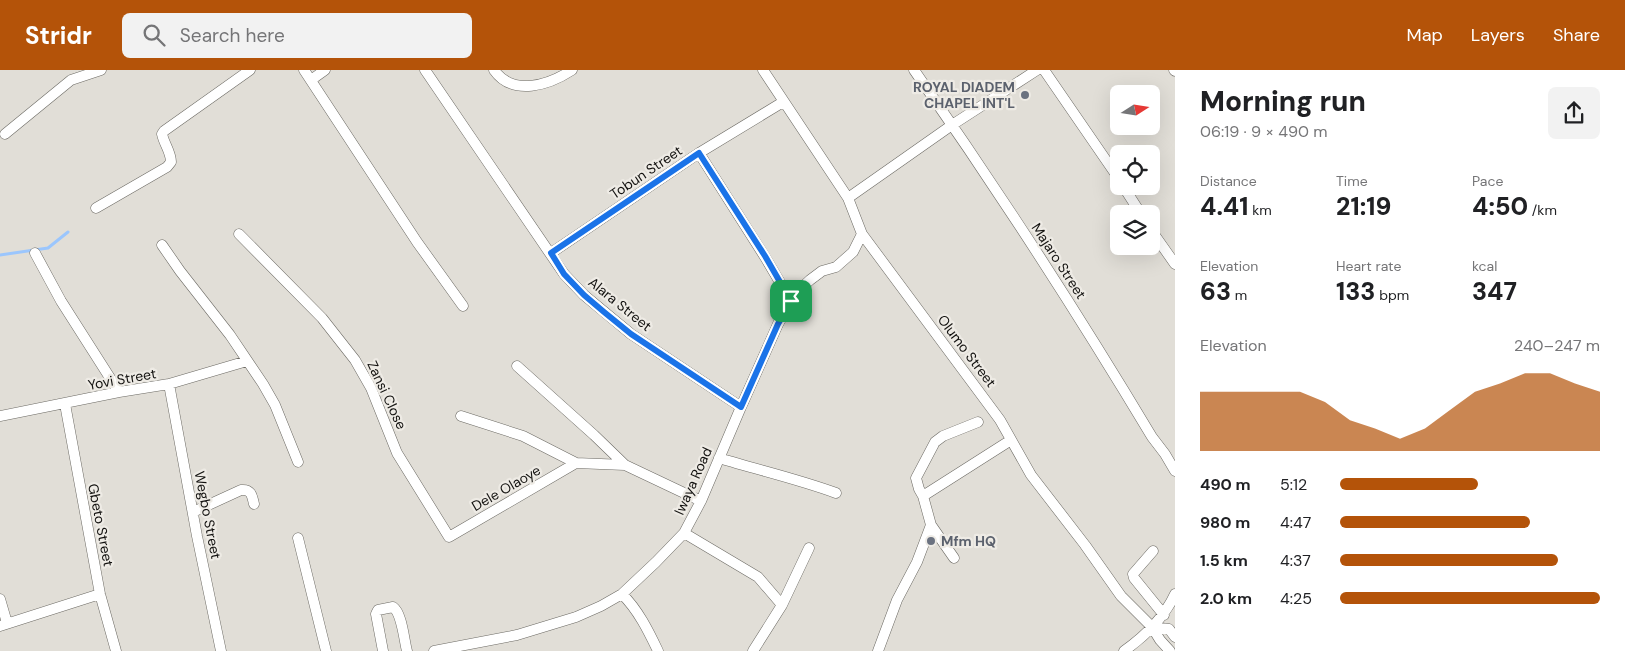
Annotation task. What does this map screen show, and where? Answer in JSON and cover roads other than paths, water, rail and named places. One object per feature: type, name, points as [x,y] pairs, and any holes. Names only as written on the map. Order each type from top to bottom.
[{"type":"street","points":[[4,134],[71,80],[101,70]]},
{"type":"street","points":[[96,208],[167,167],[171,162],[171,156],[163,140],[162,134],[164,131],[250,70]]},
{"type":"street","points":[[304,70],[417,242],[463,306]]},
{"type":"street","points":[[311,80],[325,70]]},
{"type":"street","name":"Alara Street","points":[[425,70],[564,274],[584,295],[631,334],[741,407]]},
{"type":"street","points":[[494,70],[506,82],[518,86],[544,84],[558,79],[572,70]]},
{"type":"street","name":"Olumo Street","points":[[763,70],[848,198],[862,234],[1000,420],[1031,475],[1085,545],[1121,596],[1152,627],[1170,651]]},
{"type":"street","name":"Majaro Street","points":[[914,70],[1043,261],[1175,471]]},
{"type":"street","points":[[848,198],[952,125],[1036,70]]},
{"type":"street","points":[[1044,70],[1110,166]]},
{"type":"street","name":"Tobun Street","points":[[551,253],[699,153],[783,102]]},
{"type":"street","points":[[699,153],[765,256],[791,301]]},
{"type":"street","name":"Zansi Close","points":[[239,234],[322,318],[356,360],[371,388],[397,453],[449,537]]},
{"type":"street","name":"Iwaya Road","points":[[434,651],[517,635],[576,617],[622,594],[684,532],[701,501],[778,324],[791,301],[810,280],[822,271],[836,267],[853,252],[862,234]]},
{"type":"street","points":[[1160,243],[1175,264]]},
{"type":"street","points":[[162,245],[230,335],[263,384],[275,405],[298,462]]},
{"type":"street","points":[[35,254],[71,318],[119,392]]},
{"type":"street","name":"Yovi Street","points":[[0,416],[169,384],[247,361]]},
{"type":"street","points":[[517,366],[625,465],[701,501]]},
{"type":"street","name":"Wegbo Street","points":[[169,384],[221,651]]},
{"type":"street","name":"Gbeto Street","points":[[65,404],[100,594],[116,651]]},
{"type":"street","points":[[461,416],[523,436],[576,463],[625,465]]},
{"type":"street","points":[[954,558],[931,525],[916,478],[935,442],[943,436],[978,422]]},
{"type":"street","points":[[923,496],[1011,440]]},
{"type":"street","points":[[719,458],[785,478],[809,482],[836,493]]},
{"type":"street","name":"Dele Olaoye","points":[[449,537],[576,463]]},
{"type":"street","points":[[193,512],[246,489],[252,495],[254,504]]},
{"type":"street","points":[[878,651],[897,600],[917,562],[931,525]]},
{"type":"street","points":[[684,532],[758,577],[782,605]]},
{"type":"street","points":[[298,538],[326,651]]},
{"type":"street","points":[[753,651],[782,605],[809,548]]},
{"type":"street","points":[[1153,551],[1133,574],[1134,578],[1164,615]]},
{"type":"street","points":[[0,599],[3,625],[100,594]]},
{"type":"street","points":[[622,594],[634,606],[658,651]]},
{"type":"street","points":[[1124,651],[1144,636],[1164,615],[1175,594]]},
{"type":"street","points":[[382,651],[376,614],[378,610],[393,607],[397,610],[399,616],[407,651]]},
{"type":"street","points":[[1152,627],[1172,633]]},
{"type":"waterway","points":[[0,255],[48,248],[68,232]]},
{"type":"place","name":"ROYAL DIADEM CHAPEL INT'L","points":[[1025,95]]},
{"type":"place","name":"Mfm HQ","points":[[931,541]]}]
